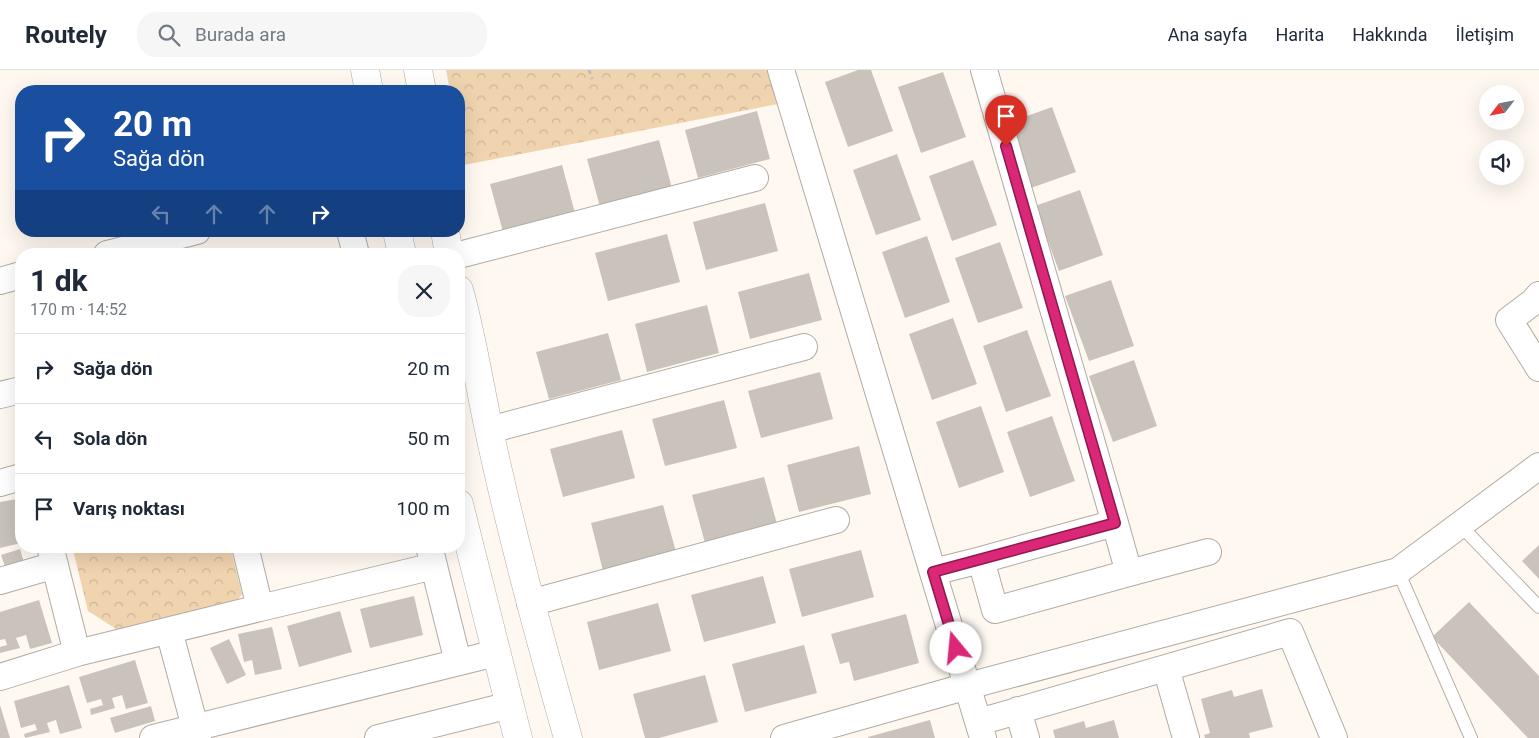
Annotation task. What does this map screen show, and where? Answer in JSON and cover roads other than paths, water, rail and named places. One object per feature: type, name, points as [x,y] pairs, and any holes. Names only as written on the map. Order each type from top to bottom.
[{"type":"main road","points":[[365,70],[368,85]]},
{"type":"main road","points":[[418,70],[421,85]]},
{"type":"main road","points":[[465,313],[489,430],[530,603],[568,738]]},
{"type":"main road","points":[[465,528],[518,738]]},
{"type":"street","points":[[781,70],[981,730],[1018,710],[1290,632],[1334,738]]},
{"type":"street","points":[[984,70],[1129,573]]},
{"type":"street","points":[[465,253],[754,178]]},
{"type":"street","points":[[130,248],[174,237]]},
{"type":"street","points":[[0,280],[15,276]]},
{"type":"street","points":[[1539,295],[1533,302],[1509,320],[1539,368]]},
{"type":"street","points":[[489,430],[804,346]]},
{"type":"street","points":[[0,395],[15,391]]},
{"type":"street","points":[[784,738],[813,733],[968,686],[1398,571],[1539,466]]},
{"type":"street","points":[[0,483],[15,479]]},
{"type":"street","points":[[530,603],[836,520]]},
{"type":"street","points":[[933,572],[1115,523]]},
{"type":"street","points":[[981,560],[995,610],[1208,552]]},
{"type":"street","points":[[247,553],[260,608]]},
{"type":"street","points":[[0,581],[53,556],[78,654]]},
{"type":"street","points":[[0,676],[78,654],[260,608],[431,556],[458,662]]},
{"type":"street","points":[[169,631],[197,733]]},
{"type":"street","points":[[153,738],[197,733],[496,653]]},
{"type":"street","points":[[1166,668],[1186,738]]},
{"type":"street","points":[[378,738],[510,705]]},
{"type":"street","points":[[1018,710],[1026,738]]},
{"type":"lane","points":[[1460,525],[1539,607]]},
{"type":"lane","points":[[1398,571],[1471,738]]}]
